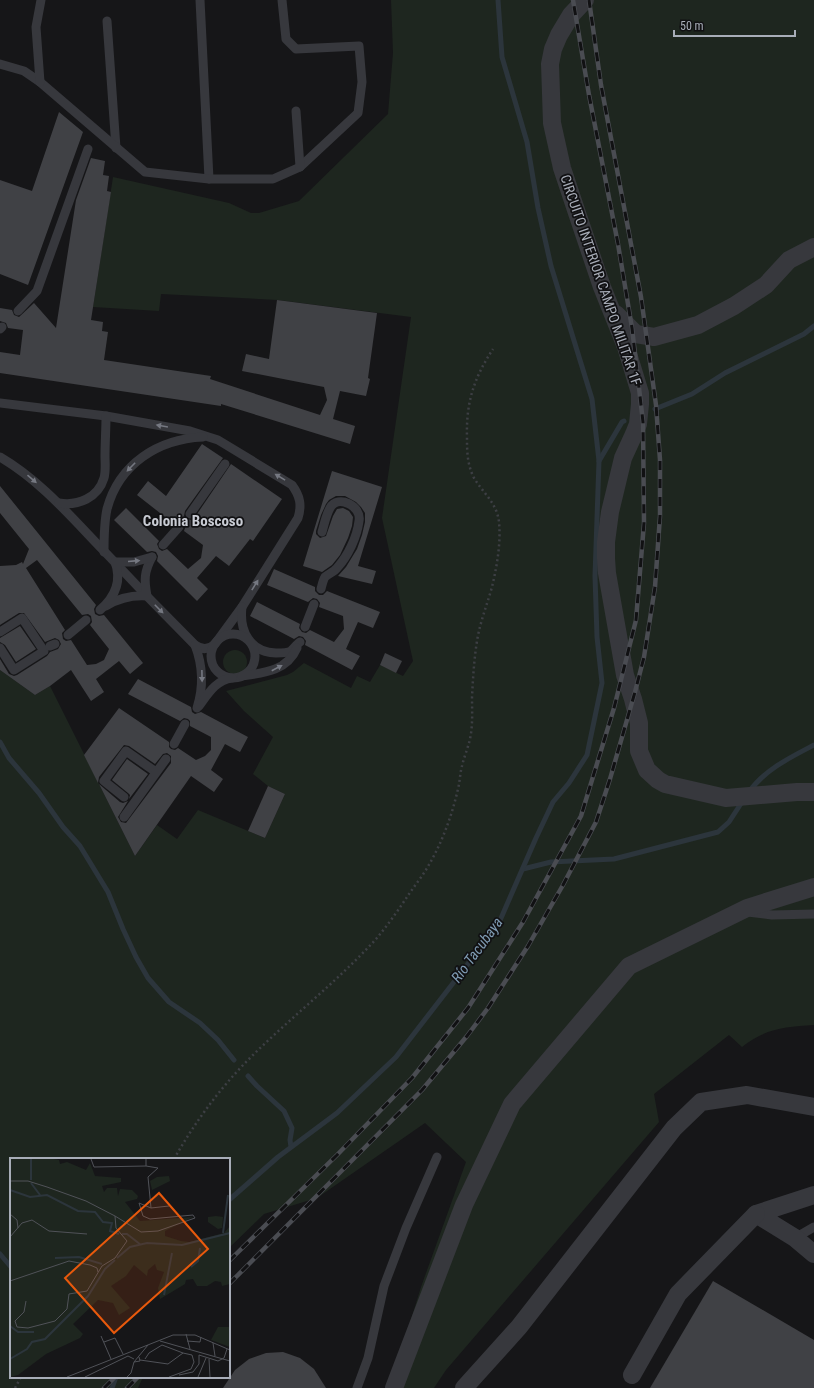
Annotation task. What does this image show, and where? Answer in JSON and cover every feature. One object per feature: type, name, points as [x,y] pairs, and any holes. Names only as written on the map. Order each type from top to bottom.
[{"type":"street","name":"CIRCUITO INTERIOR CAMPO MILITAR 1F","points":[[585,0],[571,15],[559,35],[553,49],[550,64],[552,122],[562,168],[575,210],[602,287],[626,346],[637,382],[640,404],[638,424],[619,471],[610,512],[606,542],[607,573],[625,675],[639,723],[639,751],[647,770],[661,782],[726,798],[806,792]]},
{"type":"street","points":[[612,310],[636,334],[654,337],[698,325],[734,306],[766,285],[789,260],[814,247]]},
{"type":"street","points":[[394,1388],[464,1205],[512,1104],[629,966],[747,908],[814,887]]},
{"type":"street","points":[[464,1388],[519,1327],[674,1128],[701,1102],[748,1095],[814,1107]]},
{"type":"street","points":[[632,1375],[678,1294],[756,1214],[814,1195]]},
{"type":"street","points":[[756,1214],[795,1238],[814,1254]]},
{"type":"lane","points":[[40,82],[36,27],[41,0]]},
{"type":"lane","points":[[200,0],[209,179]]},
{"type":"lane","points":[[0,64],[24,71],[40,82],[145,172],[209,179],[273,179],[300,167],[358,112],[362,82],[359,46],[296,49],[286,39],[282,0]]},
{"type":"lane","points":[[107,21],[116,148]]},
{"type":"lane","points":[[296,111],[300,167]]},
{"type":"lane","points":[[18,311],[37,291],[88,149]]},
{"type":"lane","points":[[0,396],[10,405]]},
{"type":"lane","points":[[0,403],[106,416],[190,431],[218,440],[292,485],[299,496],[300,503],[298,518],[242,607],[212,650],[211,658],[214,665],[218,672],[225,676],[238,677],[248,672],[253,664],[255,656],[254,648],[245,635],[242,626],[242,607]]},
{"type":"lane","points":[[59,503],[75,504],[82,502],[95,493],[101,486],[105,468],[106,416]]},
{"type":"lane","points":[[104,552],[105,523],[110,502],[118,483],[137,461],[162,445],[175,440],[204,437],[218,440]]},
{"type":"lane","points":[[0,457],[27,475],[59,503],[104,552],[214,665]]},
{"type":"lane","points":[[0,463],[11,464]]},
{"type":"lane","points":[[190,514],[225,464]]},
{"type":"lane","points":[[321,589],[326,576],[338,567],[352,543],[360,520],[356,509],[348,503],[343,502],[334,505],[330,508],[322,532]]},
{"type":"lane","points":[[163,545],[179,527]]},
{"type":"lane","points":[[114,562],[134,562],[152,557],[145,574],[144,583],[147,596]]},
{"type":"lane","points":[[114,562],[118,570],[116,589],[107,604],[100,610],[124,598],[147,596]]},
{"type":"lane","points":[[305,627],[314,604]]},
{"type":"lane","points":[[0,632],[22,618],[44,651],[14,670],[0,648]]},
{"type":"lane","points":[[68,635],[86,620]]},
{"type":"lane","points":[[236,634],[243,636],[264,651],[279,653],[290,652],[300,642],[294,655],[280,667],[271,671],[227,679],[216,685],[196,708],[200,698],[202,678],[201,666],[195,645],[203,649],[207,649],[215,644],[220,638],[236,634]]},
{"type":"lane","points":[[174,744],[185,724]]},
{"type":"lane","points":[[124,797],[104,781],[126,751],[156,772]]},
{"type":"lane","points":[[124,817],[166,759]]},
{"type":"lane","points":[[741,911],[772,915],[814,914]]},
{"type":"lane","points":[[357,1388],[368,1358],[384,1286],[406,1228],[437,1156]]},
{"type":"lane","points":[[795,1238],[814,1227]]},
{"type":"path","points":[[175,1158],[207,1108],[235,1075],[264,1045],[335,980],[377,938],[429,866],[445,832],[458,789],[462,764],[470,741],[472,729],[473,684],[476,648],[492,585],[498,549],[499,522],[497,512],[493,503],[471,472],[466,451],[466,425],[470,397],[476,380],[493,349]]},
{"type":"path","points":[[15,1388],[20,1378]]},
{"type":"shaded area","points":[[391,0],[814,0],[814,1025],[785,1028],[768,1032],[742,1047],[729,1035],[654,1094],[659,1122],[446,1370],[434,1388],[390,1388],[421,1287],[466,1162],[425,1123],[317,1198],[264,1214],[230,1247],[230,1158],[10,1158],[10,1378],[143,1378],[138,1388],[0,1388],[0,670],[35,695],[50,686],[135,856],[157,825],[177,839],[198,810],[265,838],[285,794],[268,786],[253,774],[273,737],[244,711],[226,691],[287,675],[304,663],[351,688],[357,676],[370,682],[380,665],[403,676],[413,661],[382,518],[411,317],[278,300],[161,294],[159,311],[93,307],[113,177],[229,203],[251,213],[259,213],[299,201],[388,114],[393,53]]},
{"type":"shaded area","points":[[235,650],[244,653],[247,662],[244,671],[235,674],[226,671],[223,662],[226,653]]},
{"type":"building","points":[[59,112],[83,132],[28,285],[0,274],[0,180],[32,191]]},
{"type":"building","points":[[91,158],[105,161],[103,175],[109,176],[107,191],[111,192],[91,320],[103,322],[102,331],[108,332],[104,360],[211,376],[210,379],[320,415],[327,400],[324,387],[242,371],[246,354],[269,359],[277,300],[377,313],[368,378],[370,379],[366,396],[340,391],[333,419],[355,426],[350,444],[221,404],[221,406],[0,373],[0,352],[20,355],[23,330],[8,328],[6,323],[0,321],[0,308],[12,310],[14,315],[19,317],[34,303],[56,328],[76,200]]},
{"type":"building","points":[[202,444],[223,458],[185,511],[184,516],[187,519],[192,520],[195,517],[231,464],[282,499],[253,541],[250,539],[229,566],[216,556],[197,578],[208,589],[197,601],[157,561],[158,556],[156,552],[147,552],[114,520],[126,508],[159,541],[157,544],[159,549],[162,551],[167,549],[188,569],[201,558],[203,545],[184,531],[185,528],[183,523],[177,521],[174,524],[137,495],[148,481],[166,496]]},
{"type":"building","points":[[332,471],[382,487],[358,566],[376,571],[372,584],[338,576],[346,567],[357,549],[365,522],[365,513],[361,507],[356,502],[345,496],[336,496],[329,500],[321,515],[316,531],[316,534],[320,538],[326,536],[337,509],[343,508],[349,511],[353,517],[352,526],[340,555],[332,565],[322,572],[303,566]]},
{"type":"building","points":[[0,486],[96,605],[94,609],[95,614],[99,616],[104,615],[143,663],[130,674],[119,661],[96,679],[104,692],[91,701],[71,670],[35,695],[0,670],[0,659],[9,674],[14,676],[17,675],[47,656],[50,652],[58,649],[61,644],[59,640],[55,638],[45,642],[24,613],[19,613],[0,625],[0,566],[16,565],[22,562],[23,564],[29,549],[0,513]],"holes":[[[37,560],[82,615],[88,614],[91,616],[92,622],[90,625],[109,649],[104,660],[96,664],[87,665],[71,640],[66,641],[63,639],[62,633],[65,630],[26,568]]]},
{"type":"building","points":[[274,569],[315,587],[315,591],[319,595],[323,595],[327,591],[380,612],[373,628],[358,622],[346,649],[360,656],[352,670],[305,645],[306,641],[303,637],[299,636],[294,639],[250,616],[257,602],[300,624],[299,628],[302,632],[306,633],[310,630],[334,642],[344,629],[343,616],[319,607],[320,603],[317,599],[313,598],[308,602],[267,585]]},
{"type":"building","points":[[20,626],[36,649],[16,662],[5,645],[0,642],[0,638]]},
{"type":"building","points":[[385,653],[402,661],[396,673],[380,665]]},
{"type":"building","points":[[138,679],[191,707],[192,712],[195,714],[201,712],[248,737],[240,752],[225,744],[211,770],[223,779],[214,792],[191,776],[135,856],[99,784],[120,802],[123,803],[128,801],[118,817],[121,822],[126,823],[171,763],[171,756],[167,753],[163,754],[155,764],[129,746],[124,745],[99,777],[98,783],[84,755],[119,708],[169,742],[169,747],[171,749],[175,750],[178,748],[196,760],[205,756],[211,750],[211,737],[190,726],[190,721],[188,719],[184,718],[180,721],[128,694]]},
{"type":"building","points":[[127,759],[148,774],[129,799],[130,795],[112,780]]},
{"type":"building","points":[[268,786],[285,794],[265,838],[248,831]]},
{"type":"building","points":[[713,1281],[814,1340],[814,1388],[650,1388]]},
{"type":"building","points":[[283,1352],[300,1358],[314,1369],[326,1388],[223,1388],[235,1370],[249,1359],[266,1353]]},
{"type":"waterway","points":[[230,1199],[278,1157],[337,1113],[396,1057],[498,925],[553,802],[569,783],[587,755],[602,683],[597,637],[595,576],[599,461],[592,399],[551,266],[538,208],[527,142],[502,57],[498,0]]},
{"type":"waterway","points":[[655,409],[692,394],[725,373],[804,334],[814,326]]},
{"type":"waterway","points":[[599,461],[624,421]]},
{"type":"waterway","points":[[0,742],[9,758],[39,793],[63,827],[80,846],[108,892],[136,957],[148,978],[169,1002],[200,1023],[218,1040],[234,1060]]},
{"type":"waterway","name":"Río Tacubaya","points":[[749,792],[755,784],[770,771],[787,759],[814,745]]},
{"type":"waterway","name":"Río Tacubaya","points":[[523,869],[551,862],[614,859],[718,832],[729,822],[742,802]]},
{"type":"waterway","points":[[248,1076],[284,1111],[292,1128],[290,1140],[291,1147]]},
{"type":"waterway","points":[[0,1254],[10,1266]]},
{"type":"waterway","name":"Río Tacubaya","points":[[112,1388],[116,1378]]},
{"type":"railway","points":[[230,1260],[337,1155],[412,1078],[468,1008],[523,922],[581,816],[614,708],[636,620],[644,523],[643,422],[632,328],[573,0]]},
{"type":"railway","points":[[230,1283],[422,1090],[488,1008],[528,946],[563,885],[596,822],[635,692],[644,657],[655,587],[660,516],[660,460],[656,405],[641,297],[601,85],[589,0]]},
{"type":"railway","points":[[104,1388],[114,1378]]},
{"type":"railway","points":[[127,1388],[137,1378]]},
{"type":"district","name":"Colonia Boscoso","points":[[193,521]]}]
